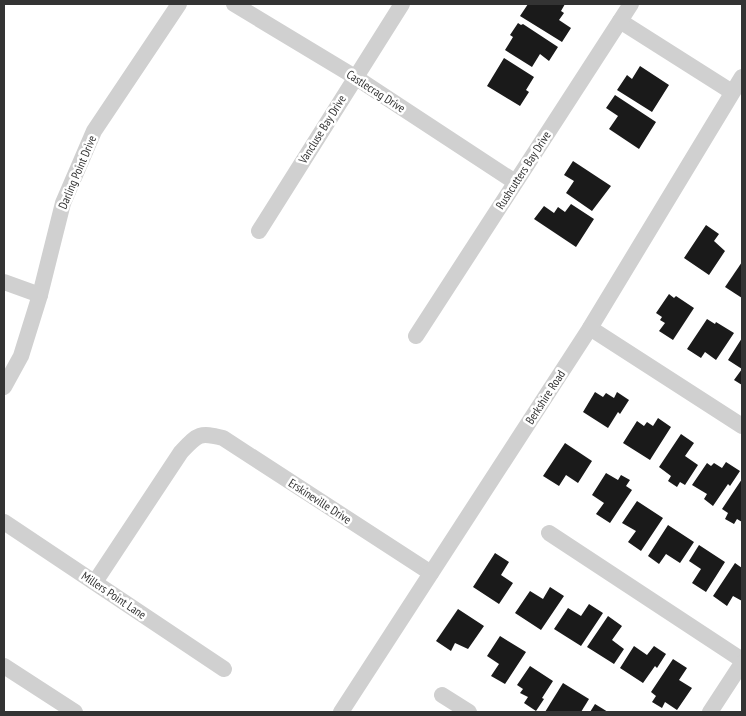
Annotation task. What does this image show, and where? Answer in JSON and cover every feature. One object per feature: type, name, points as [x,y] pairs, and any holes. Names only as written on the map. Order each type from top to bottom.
[{"type":"street","name":"Darling Point Drive","points":[[4,386],[21,356],[40,295],[63,203],[94,131],[179,4]]},
{"type":"street","name":"Castlecrag Drive","points":[[234,4],[355,77],[516,182]]},
{"type":"street","name":"Vancluse Bay Drive","points":[[259,231],[402,4]]},
{"type":"street","name":"Rushcutters Bay Drive","points":[[416,336],[631,4]]},
{"type":"street","points":[[620,21],[732,92]]},
{"type":"street","name":"Berkshire Road","points":[[341,712],[590,328],[742,77]]},
{"type":"street","points":[[4,282],[40,295]]},
{"type":"street","points":[[590,328],[742,426]]},
{"type":"street","name":"Erskineville Drive","points":[[95,582],[181,452],[196,436],[208,434],[223,438],[431,573]]},
{"type":"street","name":"Millers Point Lane","points":[[4,522],[224,669]]},
{"type":"street","points":[[549,532],[742,661],[710,712]]},
{"type":"street","points":[[4,666],[75,712]]},
{"type":"street","points":[[442,695],[469,712]]},
{"type":"building","points":[[528,4],[565,4],[561,11],[564,13],[559,20],[571,28],[562,42],[520,16]]},
{"type":"building","points":[[518,23],[523,24],[558,47],[549,61],[540,54],[532,67],[505,50],[513,37],[510,35]]},
{"type":"building","points":[[504,58],[534,77],[526,90],[529,92],[520,106],[487,86]]},
{"type":"building","points":[[640,66],[669,85],[652,112],[617,90],[627,75],[632,79]]},
{"type":"building","points":[[615,95],[656,122],[639,149],[609,129],[618,116],[606,108]]},
{"type":"building","points":[[573,161],[611,186],[592,211],[566,193],[574,181],[564,175]]},
{"type":"building","points":[[571,204],[594,219],[576,247],[534,219],[544,206],[554,213],[558,207],[565,212]]},
{"type":"building","points":[[706,225],[719,234],[714,241],[725,251],[709,275],[684,258]]},
{"type":"building","points":[[742,262],[742,298],[725,287]]},
{"type":"building","points":[[669,294],[674,298],[676,296],[694,308],[673,340],[659,331],[665,323],[660,320],[662,317],[656,313]]},
{"type":"building","points":[[707,319],[734,333],[716,360],[705,352],[701,358],[687,349]]},
{"type":"building","points":[[742,338],[742,369],[728,360]]},
{"type":"building","points":[[742,369],[742,385],[734,380]]},
{"type":"building","points":[[595,392],[603,397],[606,393],[614,398],[617,392],[629,400],[620,414],[618,412],[608,428],[583,412]]},
{"type":"building","points":[[658,418],[671,427],[650,460],[623,443],[637,421],[644,426],[647,422],[653,426]]},
{"type":"building","points":[[681,434],[694,443],[685,456],[698,465],[685,485],[680,482],[677,487],[668,481],[671,476],[659,467]]},
{"type":"building","points":[[565,443],[592,461],[578,483],[566,475],[559,486],[543,476]]},
{"type":"building","points":[[726,462],[740,471],[730,486],[728,484],[713,506],[704,499],[707,494],[692,485],[707,463],[711,466],[714,463],[722,468]]},
{"type":"building","points":[[606,473],[618,480],[621,475],[630,480],[626,486],[632,490],[610,523],[596,514],[604,503],[592,495]]},
{"type":"building","points":[[742,479],[742,522],[737,519],[734,524],[725,519],[728,513],[722,509]]},
{"type":"building","points":[[637,501],[663,518],[641,551],[628,542],[636,531],[622,523]]},
{"type":"building","points":[[668,525],[694,542],[680,563],[666,554],[659,564],[648,556]]},
{"type":"building","points":[[699,545],[725,562],[706,592],[692,583],[701,569],[689,561]]},
{"type":"building","points":[[495,553],[509,562],[501,575],[513,583],[499,604],[473,587]]},
{"type":"building","points":[[735,563],[742,568],[742,601],[733,596],[727,606],[713,596]]},
{"type":"building","points":[[550,587],[564,596],[541,630],[515,613],[530,591],[543,599]]},
{"type":"building","points":[[589,604],[603,613],[581,646],[554,629],[568,608],[581,616]]},
{"type":"building","points":[[458,609],[484,626],[468,649],[455,643],[451,651],[436,641]]},
{"type":"building","points":[[608,616],[622,626],[612,640],[624,649],[614,664],[587,647]]},
{"type":"building","points":[[500,636],[526,652],[505,684],[491,676],[499,664],[487,656]]},
{"type":"building","points":[[634,646],[647,655],[654,646],[666,654],[657,668],[655,666],[643,683],[620,668]]},
{"type":"building","points":[[673,659],[687,668],[679,680],[692,688],[677,710],[665,702],[662,708],[652,702],[656,696],[651,692]]},
{"type":"building","points":[[530,666],[553,681],[536,711],[524,703],[528,697],[520,693],[523,689],[517,685]]},
{"type":"building","points":[[563,683],[589,699],[581,712],[545,712]]},
{"type":"building","points":[[595,704],[608,712],[590,712]]}]
